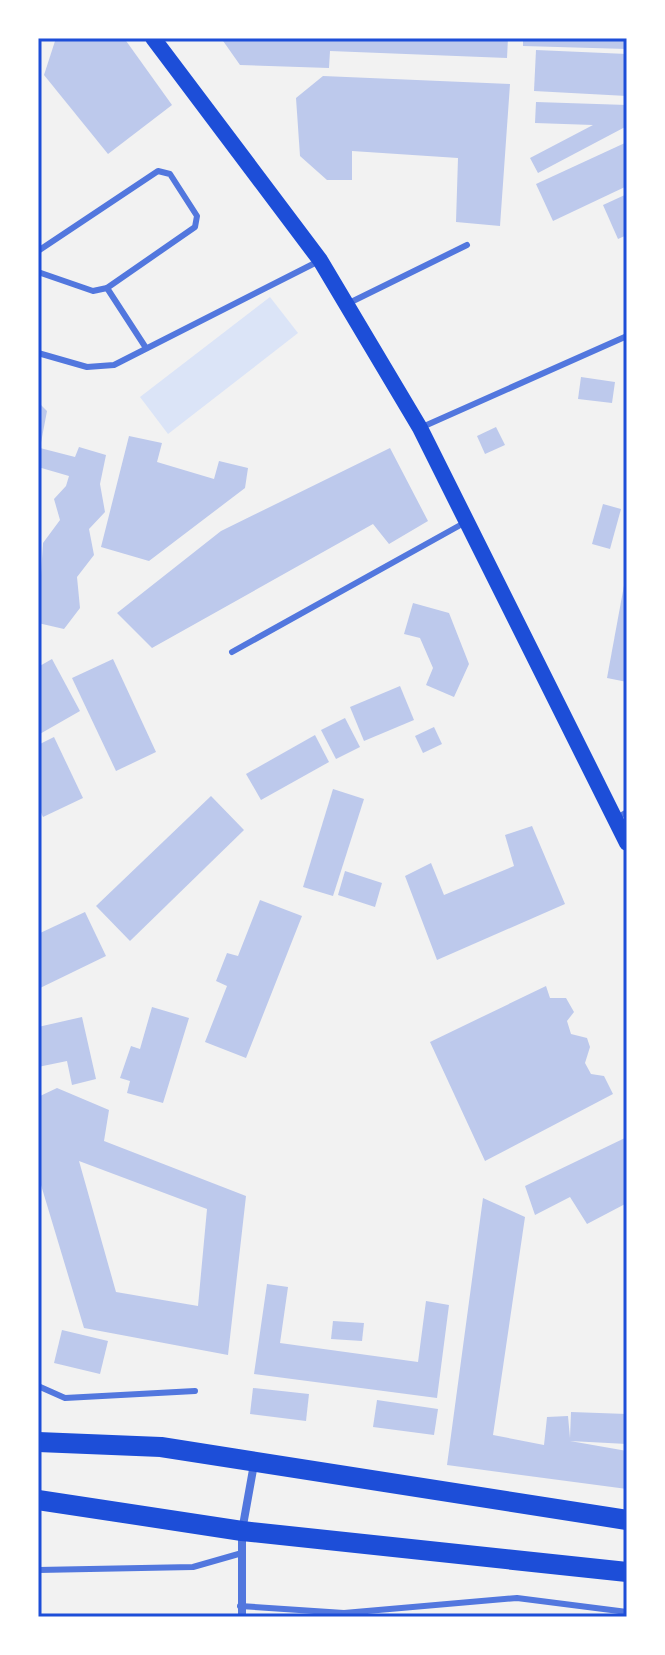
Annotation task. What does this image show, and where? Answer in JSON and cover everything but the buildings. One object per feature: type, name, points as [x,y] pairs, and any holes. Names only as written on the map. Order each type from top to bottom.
[{"type":"main road","points":[[155,39],[320,260],[420,428],[621,815],[627,843]]},
{"type":"main road","points":[[38,1442],[161,1447],[627,1520]]},
{"type":"main road","points":[[38,1500],[242,1531],[627,1572]]},
{"type":"street","points":[[242,1617],[242,1531],[255,1460]]},
{"type":"lane","points":[[38,251],[158,171],[170,174],[197,216],[195,227],[107,288],[93,291],[38,272]]},
{"type":"lane","points":[[347,304],[467,245]]},
{"type":"lane","points":[[38,353],[87,367],[114,365],[320,260]]},
{"type":"lane","points":[[107,288],[146,348]]},
{"type":"lane","points":[[420,428],[627,336]]},
{"type":"lane","points":[[232,652],[467,521]]},
{"type":"lane","points":[[38,1386],[65,1398],[195,1391]]},
{"type":"lane","points":[[38,1570],[193,1567],[242,1553]]},
{"type":"lane","points":[[240,1606],[345,1615],[517,1598],[627,1612]]},
{"type":"shaded area","points":[[270,297],[298,333],[168,434],[140,397]]}]
